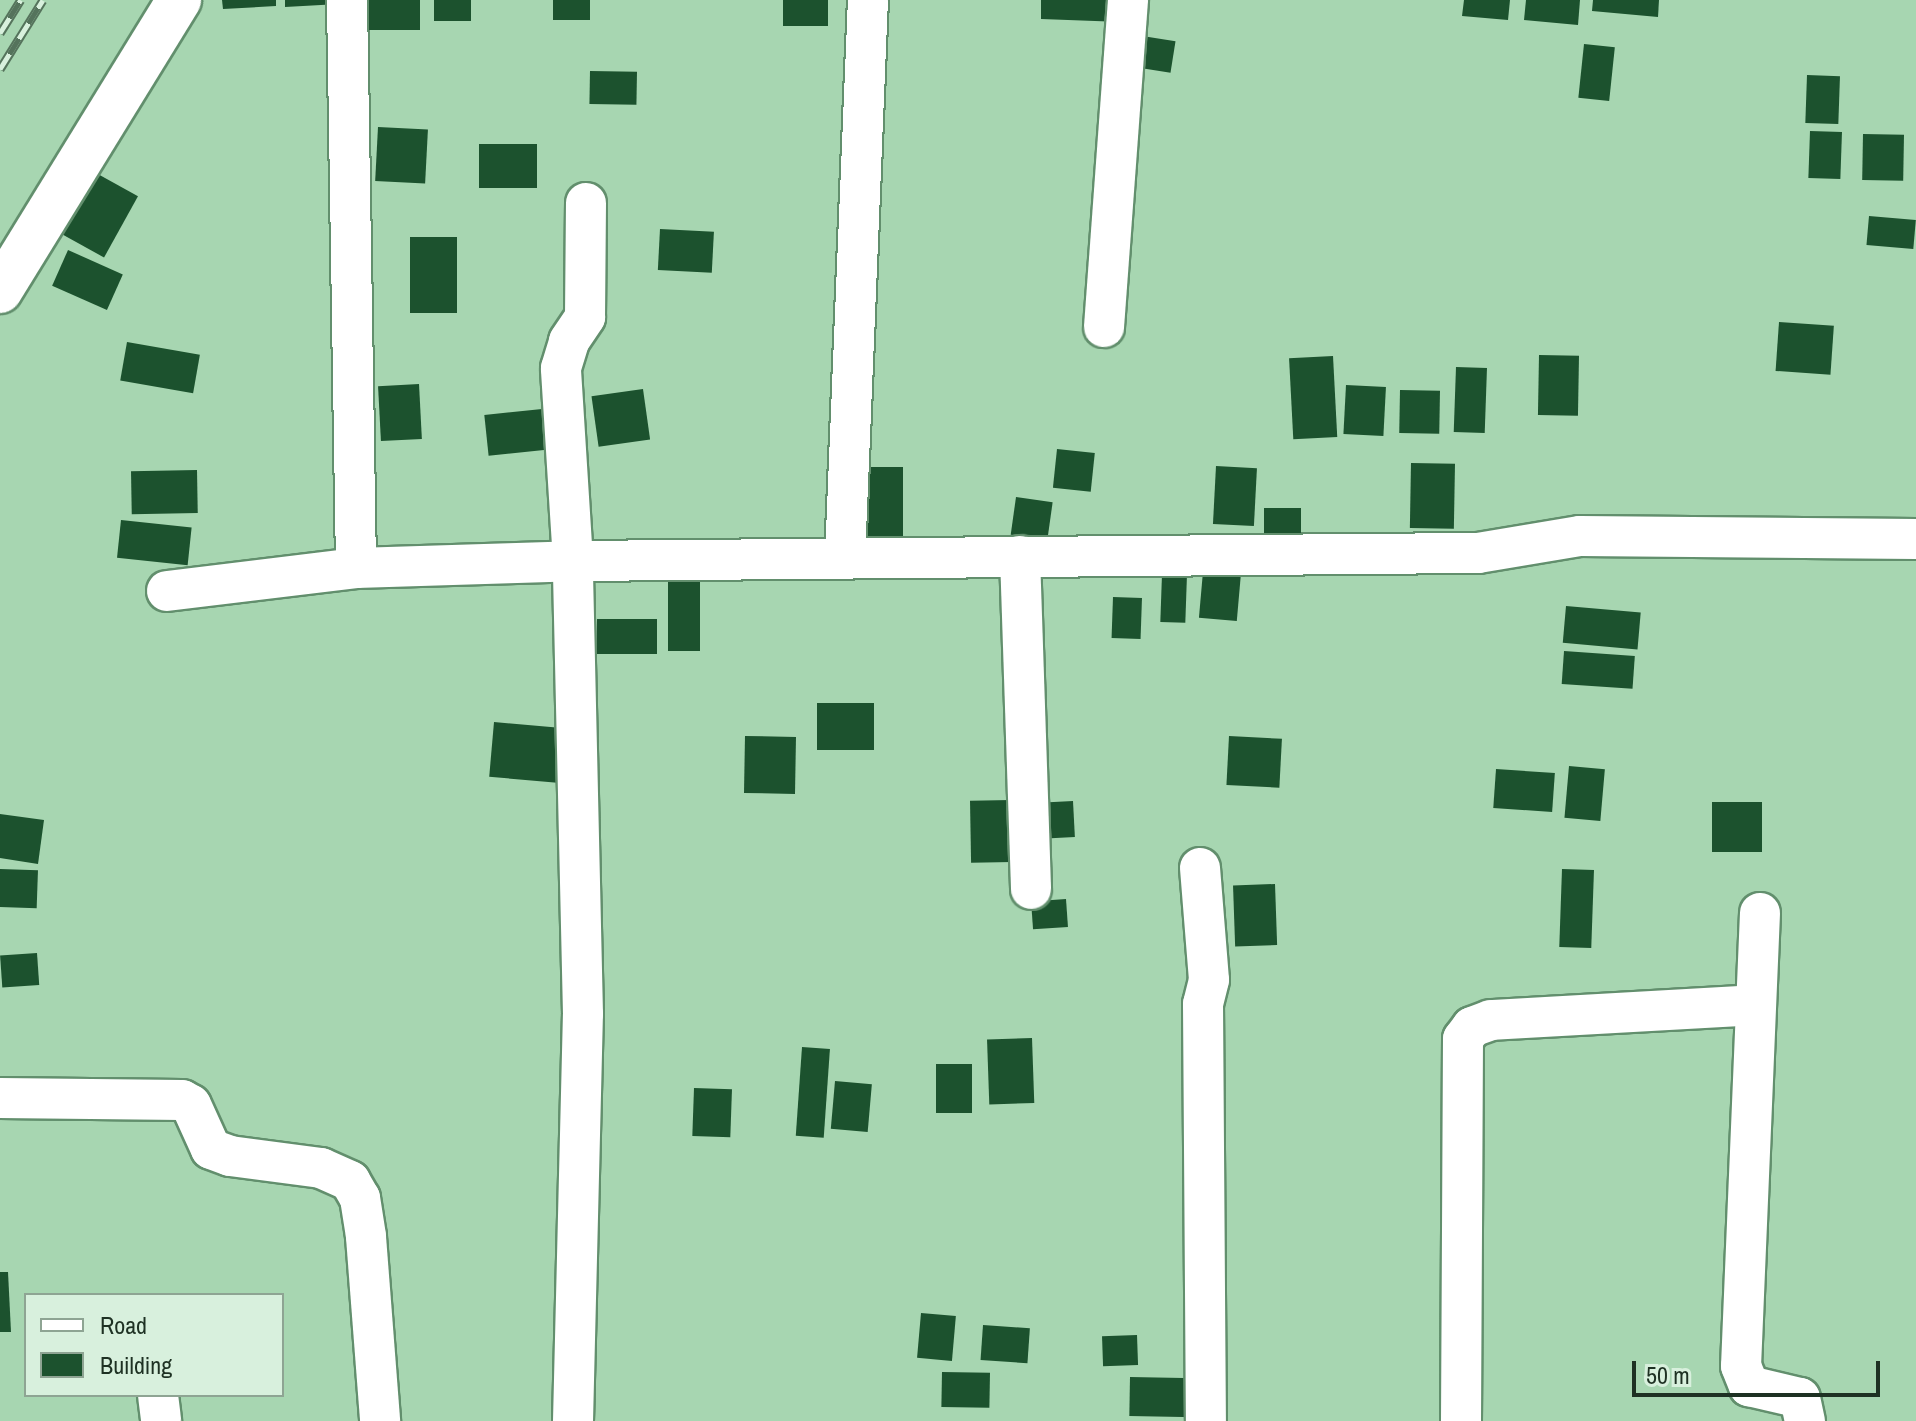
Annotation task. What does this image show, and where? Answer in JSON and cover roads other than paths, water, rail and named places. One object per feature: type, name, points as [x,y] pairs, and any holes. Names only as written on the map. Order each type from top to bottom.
[{"type":"street","points":[[0,291],[179,0]]},
{"type":"street","points":[[347,0],[356,568]]},
{"type":"street","points":[[845,557],[868,0]]},
{"type":"street","points":[[1104,327],[1128,0]]},
{"type":"street","points":[[573,1421],[583,1014],[573,561],[561,368],[569,341],[585,317],[586,203]]},
{"type":"street","points":[[167,591],[356,568],[573,561],[1478,553],[1580,536],[1916,539]]},
{"type":"street","points":[[1020,556],[1031,889]]},
{"type":"street","points":[[1200,868],[1209,980],[1203,1004],[1206,1421]]},
{"type":"street","points":[[1760,913],[1741,1366],[1749,1386],[1800,1398],[1805,1421]]},
{"type":"street","points":[[1461,1421],[1463,1039],[1472,1027],[1491,1020],[1756,1005]]},
{"type":"street","points":[[0,1098],[182,1100],[191,1105],[211,1149],[230,1156],[321,1168],[350,1181],[360,1198],[366,1237],[380,1421]]},
{"type":"street","points":[[158,1397],[161,1421]]},
{"type":"railway","points":[[0,33],[21,0]]},
{"type":"railway","points":[[0,69],[43,0]]}]
